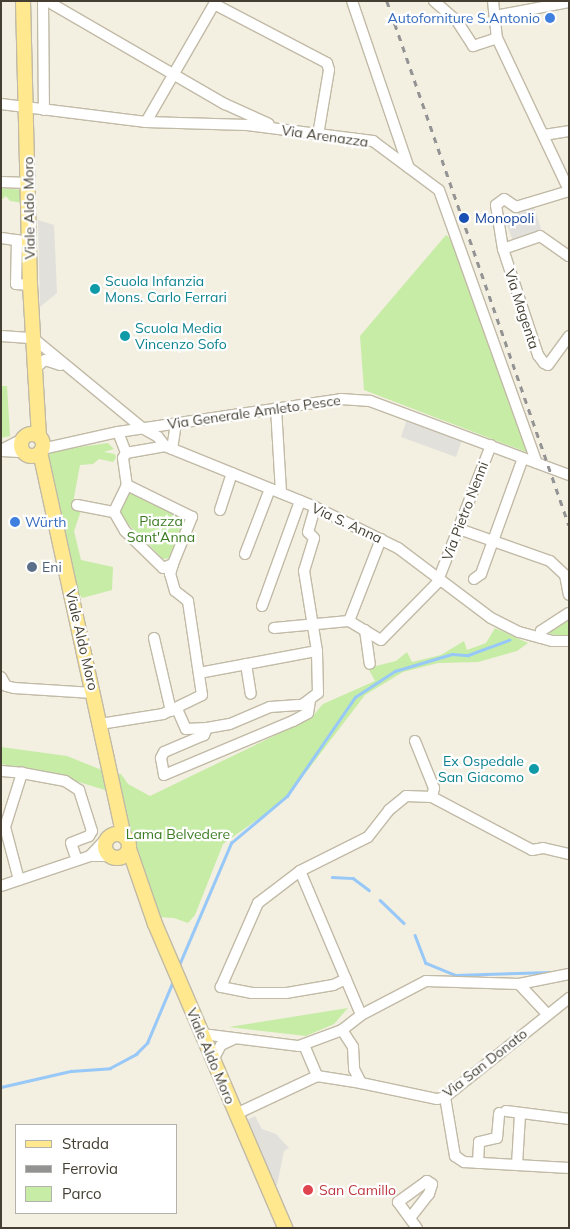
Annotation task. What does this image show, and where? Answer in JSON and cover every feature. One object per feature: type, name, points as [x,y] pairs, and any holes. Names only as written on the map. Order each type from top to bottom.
[{"type":"main road","name":"Viale Aldo Moro","points":[[23,1],[28,183],[23,240],[30,285],[33,338],[36,414],[33,445],[44,475],[126,843],[139,884],[285,1228]]},
{"type":"main road","points":[[108,838],[126,843],[125,855],[112,857],[104,846],[108,838],[117,801]]},
{"type":"main road","name":"Viale Aldo Moro","points":[[112,857],[131,872],[139,884]]},
{"type":"street","points":[[42,1],[44,110]]},
{"type":"street","points":[[47,1],[173,75],[280,129]]},
{"type":"street","points":[[352,1],[409,168]]},
{"type":"street","points":[[434,1],[457,21],[474,46],[497,38]]},
{"type":"street","points":[[493,1],[497,38],[569,190]]},
{"type":"street","points":[[494,16],[569,2]]},
{"type":"street","points":[[146,122],[216,3],[326,63],[330,70],[318,135]]},
{"type":"street","name":"Via Arenazza","points":[[1,104],[146,122],[248,124],[373,141],[439,190],[537,463]]},
{"type":"street","points":[[544,135],[569,131]]},
{"type":"street","points":[[1,182],[28,183]]},
{"type":"street","name":"Via Magenta","points":[[569,190],[516,207],[504,199],[499,200],[497,212],[503,249],[538,355],[548,365],[569,336]]},
{"type":"street","points":[[503,249],[540,236],[569,256]]},
{"type":"street","points":[[1,238],[23,240]]},
{"type":"street","points":[[1,336],[33,338],[72,372]]},
{"type":"street","points":[[34,369],[40,363],[50,360],[72,372]]},
{"type":"street","name":"Via S. Anna","points":[[72,372],[169,447],[315,507],[381,539],[440,577],[491,618],[519,632],[567,642]]},
{"type":"street","name":"Via Generale Amleto Pesce","points":[[1,451],[341,399],[370,401],[569,475]]},
{"type":"street","points":[[276,408],[281,493]]},
{"type":"street","points":[[126,453],[169,447],[176,423]]},
{"type":"street","points":[[118,432],[126,453]]},
{"type":"street","name":"Via Pietro Nenni","points":[[440,577],[491,445]]},
{"type":"street","points":[[114,512],[127,485],[123,458],[126,453]]},
{"type":"street","points":[[474,579],[481,574],[524,458]]},
{"type":"street","points":[[220,510],[232,474]]},
{"type":"street","points":[[100,724],[174,710],[202,695],[188,601],[175,591],[170,574],[192,518],[127,485]]},
{"type":"street","points":[[245,554],[270,489]]},
{"type":"street","points":[[262,606],[300,501]]},
{"type":"street","points":[[77,505],[114,512],[125,530],[163,568],[173,564]]},
{"type":"street","points":[[207,728],[204,735],[164,752],[161,758],[164,776],[308,713],[310,701],[320,686],[317,651],[304,571],[314,538],[308,532],[315,507]]},
{"type":"street","points":[[459,529],[550,561],[560,568],[565,575],[569,595]]},
{"type":"street","points":[[349,621],[381,539]]},
{"type":"street","points":[[274,628],[349,621],[381,640],[440,577]]},
{"type":"street","points":[[541,638],[541,631],[569,613]]},
{"type":"street","points":[[365,630],[370,664]]},
{"type":"street","points":[[154,638],[174,710],[186,729],[230,724],[270,707],[310,701]]},
{"type":"street","points":[[199,673],[317,651]]},
{"type":"street","points":[[246,664],[251,694]]},
{"type":"street","points":[[1,677],[6,686],[14,688],[94,693]]},
{"type":"street","points":[[415,741],[434,788],[432,797]]},
{"type":"street","points":[[1,772],[22,773],[65,781],[79,790],[92,831],[89,836],[70,843],[77,860]]},
{"type":"street","points":[[19,880],[5,827],[22,773]]},
{"type":"street","points":[[346,979],[334,985],[286,993],[252,993],[220,987],[258,903],[300,871],[368,838],[389,810],[406,796],[432,797],[532,850],[542,848],[569,854]]},
{"type":"street","points":[[90,856],[108,838]]},
{"type":"street","points":[[1,886],[90,856],[112,857]]},
{"type":"street","points":[[300,871],[346,979],[358,1018],[352,1047],[354,1068],[361,1084]]},
{"type":"street","points":[[202,1034],[304,1045],[342,1030],[358,1018],[426,981],[519,984],[569,974]]},
{"type":"street","points":[[519,984],[548,1015]]},
{"type":"street","name":"Via San Donato","points":[[317,1076],[437,1099],[445,1097],[569,998]]},
{"type":"street","points":[[342,1030],[352,1047]]},
{"type":"street","points":[[213,1060],[221,1045],[237,1039]]},
{"type":"street","points":[[236,1114],[317,1076],[304,1045]]},
{"type":"street","points":[[445,1097],[455,1156],[464,1162],[569,1168]]},
{"type":"street","points":[[478,1163],[479,1142],[497,1138],[502,1112],[569,1119]]},
{"type":"street","points":[[517,1165],[520,1114]]},
{"type":"street","points":[[410,1218],[417,1228]]},
{"type":"green space","points":[[1,188],[23,190],[24,203],[10,201],[6,196],[1,200]]},
{"type":"green space","points":[[446,235],[453,241],[530,446],[526,452],[364,390],[360,336]]},
{"type":"green space","points":[[1,386],[7,386],[10,436],[1,438]]},
{"type":"green space","points":[[108,443],[114,449],[104,452],[115,454],[116,458],[113,462],[99,459],[93,464],[80,465],[72,508],[81,511],[74,531],[81,560],[113,567],[112,590],[82,598],[77,590],[47,455],[53,451]]},
{"type":"green space","name":"Piazza Sant'Anna","points":[[128,491],[184,519],[170,558],[163,559],[119,515],[123,493]]},
{"type":"green space","points":[[565,618],[569,619],[569,637],[548,632]]},
{"type":"green space","name":"Lama Belvedere","points":[[495,628],[528,643],[517,651],[478,662],[438,663],[403,672],[365,695],[291,792],[275,807],[223,844],[195,915],[188,923],[174,918],[158,917],[136,857],[121,795],[53,774],[1,764],[1,747],[67,756],[114,775],[121,774],[128,784],[150,796],[311,718],[323,704],[375,681],[368,668],[396,661],[407,652],[412,662],[441,655],[464,641],[467,650],[486,643]]},
{"type":"green space","points":[[348,1008],[334,1024],[306,1036],[229,1027]]},
{"type":"shaded area","points":[[534,207],[542,232],[513,241],[506,222],[515,219],[513,213]]},
{"type":"shaded area","points":[[38,220],[54,225],[57,293],[40,307]]},
{"type":"shaded area","points":[[407,419],[462,440],[456,457],[401,437]]},
{"type":"shaded area","points":[[255,1116],[262,1129],[276,1134],[289,1148],[284,1151],[277,1185],[271,1184],[245,1121]]},
{"type":"waterway","points":[[179,965],[231,843],[287,796],[355,697],[395,671],[452,654],[468,655],[509,640]]},
{"type":"waterway","points":[[332,877],[353,878],[369,890]]},
{"type":"waterway","points":[[380,900],[404,923]]},
{"type":"waterway","points":[[415,935],[426,963],[455,975],[553,972]]},
{"type":"waterway","points":[[1,1087],[71,1071],[110,1068],[136,1054],[147,1043],[173,981]]},
{"type":"railway","points":[[387,1],[569,525]]},
{"type":"place","name":"Autoforniture S.Antonio","points":[[550,18]]},
{"type":"place","name":"Monopoli","points":[[464,218]]},
{"type":"place","name":"Scuola Infanzia Mons. Carlo Ferrari","points":[[95,289]]},
{"type":"place","name":"Scuola Media Vincenzo Sofo","points":[[125,336]]},
{"type":"place","name":"Würth","points":[[15,522]]},
{"type":"place","name":"Eni","points":[[32,567]]},
{"type":"place","name":"Ex Ospedale San Giacomo","points":[[534,769]]},
{"type":"place","name":"San Camillo","points":[[308,1190]]}]
